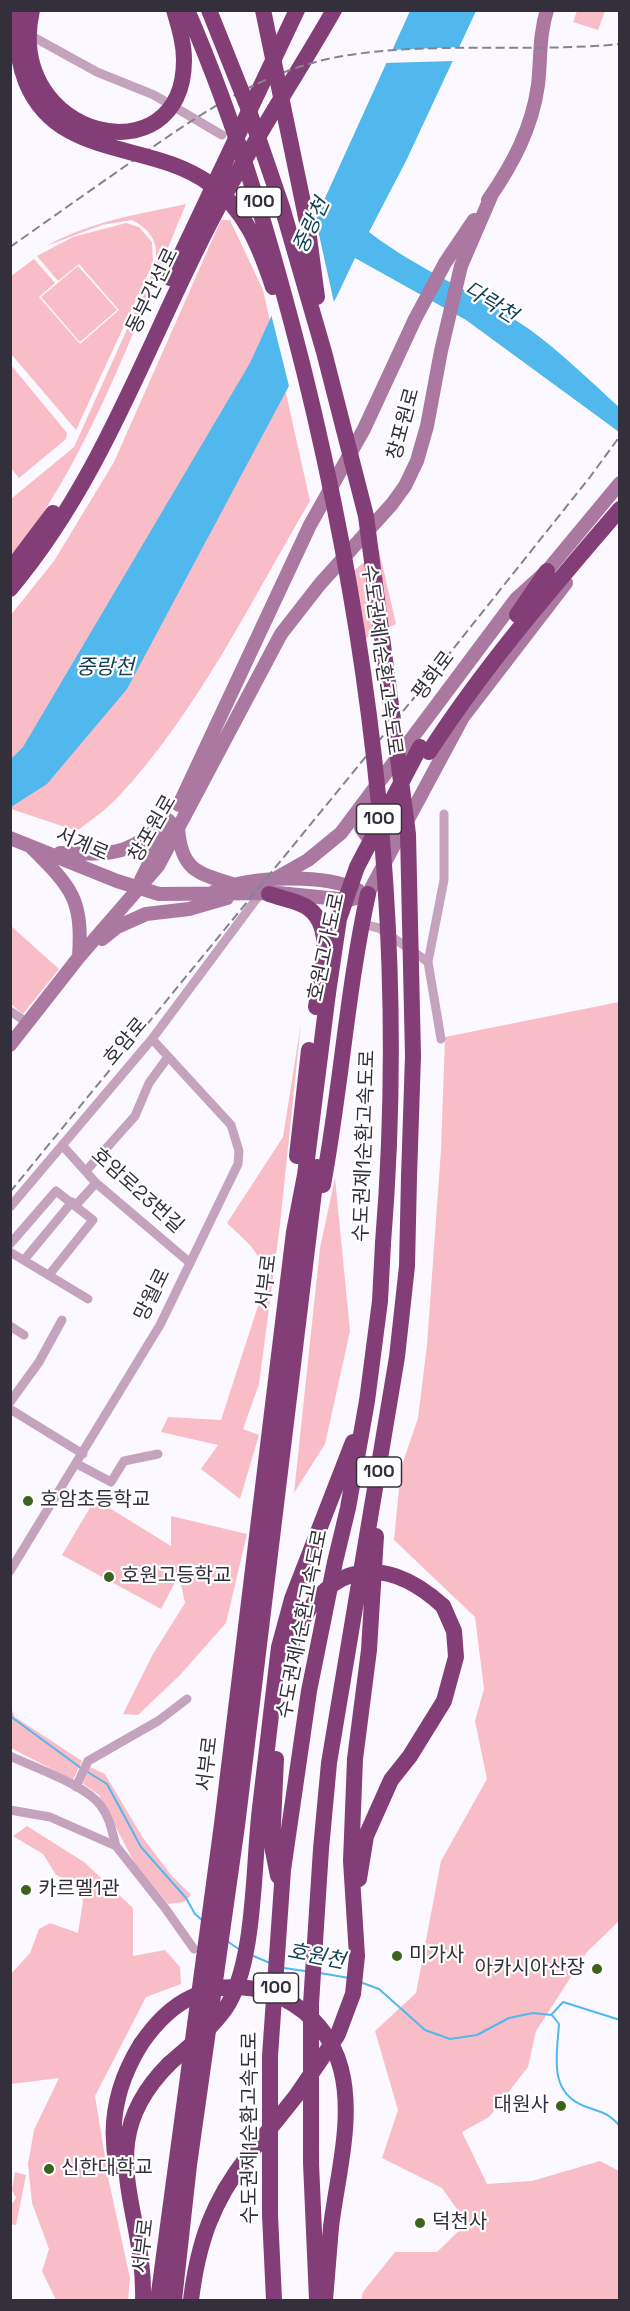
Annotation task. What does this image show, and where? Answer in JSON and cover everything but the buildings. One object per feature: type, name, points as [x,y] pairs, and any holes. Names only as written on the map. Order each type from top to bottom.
[{"type":"highway","points":[[20,10],[16,40],[22,72],[36,101],[54,121],[88,141],[160,159],[186,169],[215,188],[241,215],[261,253],[310,399]]},
{"type":"highway","points":[[32,10],[30,52],[35,72],[44,89],[57,106],[74,120],[92,129],[112,133],[131,131],[150,123],[166,110],[177,93],[183,75],[184,54],[174,10]]},
{"type":"highway","name":"수도권제1순환고속도로","points":[[187,10],[229,114],[266,223],[338,518],[357,630],[384,865],[390,1048],[389,1150],[380,1301],[367,1401],[348,1508],[309,1691],[283,1870],[270,2056],[270,2215],[274,2301]]},
{"type":"highway","name":"수도권제1순환고속도로","points":[[209,10],[247,105],[279,197],[324,352],[366,516],[408,834],[413,1056],[407,1266],[381,1464],[328,1763],[311,2004],[313,2214],[318,2301]]},
{"type":"highway","points":[[263,10],[307,222],[324,352]]},
{"type":"highway","name":"동부간선로","points":[[10,570],[59,504],[96,437],[297,10]]},
{"type":"highway","name":"동부간선로","points":[[10,589],[39,554],[87,477],[213,217],[334,10]]},
{"type":"highway","name":"호원고가도로","points":[[425,749],[532,613],[620,509]]},
{"type":"highway","name":"호원고가도로","points":[[294,1232],[332,994],[349,923],[362,886],[447,706],[547,571]]},
{"type":"highway","points":[[271,891],[311,910],[322,930],[325,945],[300,1113],[294,1232]]},
{"type":"highway","points":[[307,1259],[334,1127],[357,955],[368,894]]},
{"type":"highway","points":[[325,945],[331,941],[348,943],[354,947],[357,955]]},
{"type":"highway","name":"호원고가도로","points":[[307,1259],[332,994]]},
{"type":"highway","name":"서부로","points":[[229,1825],[294,1232]]},
{"type":"highway","name":"서부로","points":[[158,2301],[203,2013],[307,1259]]},
{"type":"highway","points":[[143,2301],[141,2260],[126,2171],[126,2143],[130,2123],[140,2102],[169,2064],[225,2009],[241,1977],[247,1944],[279,1647],[292,1599],[325,1519],[367,1401]]},
{"type":"highway","points":[[190,2301],[204,2231],[222,2194],[248,2156],[297,2096],[338,2034],[353,1994],[357,1956],[355,1759],[369,1650],[381,1464]]},
{"type":"highway","points":[[282,1897],[272,1846],[276,1752],[290,1648],[300,1620],[319,1594],[336,1582],[356,1574],[376,1570],[397,1575],[422,1587],[443,1606],[454,1631],[456,1657],[444,1701],[410,1756],[391,1780],[366,1836],[356,1874]]},
{"type":"highway","points":[[137,2236],[118,2172],[113,2126],[122,2083],[141,2044],[156,2024],[174,2008],[195,1996],[219,1988],[241,1986],[263,1990],[289,2001],[313,2019],[336,2052],[345,2090],[345,2123],[331,2227],[325,2301]]},
{"type":"highway","name":"서부로","points":[[174,2301],[203,2013]]},
{"type":"main road","name":"창포원로","points":[[177,819],[265,617],[310,525],[364,429],[415,319],[445,263],[492,194],[522,143],[534,109],[540,37],[547,10]]},
{"type":"main road","name":"창포원로","points":[[138,888],[148,864],[177,819],[281,634],[320,584],[392,504],[405,486],[417,461],[427,426],[460,266],[492,194]]},
{"type":"main road","name":"평화로","points":[[271,891],[341,833],[516,599],[547,571],[620,483]]},
{"type":"main road","points":[[271,891],[300,890],[296,881],[289,879],[341,882],[368,894],[463,717],[540,619],[620,509]]},
{"type":"main road","points":[[370,793],[361,828],[368,838],[382,841],[398,822],[411,813]]},
{"type":"main road","points":[[48,852],[108,854],[126,850],[177,819],[180,850],[190,866],[200,874],[235,890]]},
{"type":"main road","name":"서계로","points":[[10,838],[138,888]]},
{"type":"main road","points":[[27,844],[70,888],[81,924],[79,957]]},
{"type":"main road","points":[[10,1045],[79,957],[138,888]]},
{"type":"main road","name":"평화로","points":[[138,888],[159,894],[235,890],[271,891],[349,900],[368,894]]},
{"type":"main road","points":[[79,957],[117,927],[146,914],[189,909],[235,890]]},
{"type":"street","points":[[10,24],[97,72],[154,95],[222,135]]},
{"type":"street","points":[[441,1039],[428,962],[444,880],[444,814]]},
{"type":"street","name":"호암로","points":[[10,1207],[152,1040],[271,891]]},
{"type":"street","points":[[362,924],[379,928],[428,962]]},
{"type":"street","points":[[10,1011],[27,1023]]},
{"type":"street","name":"망월로","points":[[10,1571],[160,1325],[234,1174],[238,1151],[231,1125],[152,1040]]},
{"type":"street","points":[[86,1171],[135,1116],[149,1083],[168,1057]]},
{"type":"street","name":"호암로23번길","points":[[62,1145],[96,1183],[189,1263]]},
{"type":"street","points":[[24,1260],[96,1183]]},
{"type":"street","points":[[10,1244],[56,1191],[74,1204],[93,1220],[49,1275]]},
{"type":"street","points":[[10,1252],[88,1299]]},
{"type":"street","points":[[10,1402],[39,1362],[62,1320]]},
{"type":"street","points":[[10,1326],[24,1335]]},
{"type":"street","points":[[10,1409],[83,1454]]},
{"type":"street","points":[[76,1464],[111,1482],[124,1461],[158,1454]]},
{"type":"street","points":[[76,1787],[88,1761],[145,1729],[187,1699]]},
{"type":"street","points":[[10,1756],[76,1787],[102,1806],[111,1826],[116,1846],[194,1949]]},
{"type":"street","points":[[10,1810],[50,1818],[116,1846]]},
{"type":"shaded area","points":[[577,11],[605,11],[598,30],[573,22]]},
{"type":"shaded area","points":[[186,204],[130,340],[84,440],[41,516],[11,557],[11,499],[74,447],[151,276],[156,259],[152,237],[132,220],[102,225],[46,246],[80,230]]},
{"type":"shaded area","points":[[221,220],[230,220],[263,290],[310,501],[222,654],[174,728],[119,796],[77,831],[11,809],[10,616],[54,561],[114,462]]},
{"type":"shaded area","points":[[126,223],[139,227],[152,242],[153,263],[76,430],[11,354],[11,276],[34,259],[55,283],[39,297],[80,344],[119,310],[79,264],[58,281],[37,256],[73,237]]},
{"type":"shaded area","points":[[78,266],[117,310],[80,342],[41,297]]},
{"type":"shaded area","points":[[11,365],[67,433],[66,439],[19,478],[11,468]]},
{"type":"shaded area","points":[[379,550],[396,624],[353,644],[340,582]]},
{"type":"shaded area","points":[[11,926],[59,969],[23,1014],[11,1004]]},
{"type":"shaded area","points":[[619,1002],[619,1921],[587,1952],[536,2031],[528,2067],[489,2117],[462,2132],[487,2184],[532,2181],[600,2161],[619,2171],[619,2300],[361,2300],[363,2292],[395,2252],[437,2252],[467,2223],[442,2188],[382,2158],[398,2110],[375,2031],[416,1993],[441,1861],[487,1779],[475,1721],[484,1689],[475,1617],[394,1540],[401,1468],[418,1418],[427,1345],[441,1150],[445,1037]]},
{"type":"shaded area","points":[[301,1023],[280,1224],[259,1384],[243,1429],[259,1435],[240,1499],[201,1469],[218,1445],[161,1432],[168,1417],[221,1420],[269,1272],[250,1245],[227,1223],[283,1137]]},
{"type":"shaded area","points":[[335,1178],[350,1331],[325,1444],[294,1493],[320,1248]]},
{"type":"shaded area","points":[[95,1499],[171,1546],[171,1516],[247,1534],[226,1623],[180,1675],[138,1715],[123,1714],[153,1654],[185,1603],[179,1575],[161,1609],[62,1555]]},
{"type":"shaded area","points":[[10,1706],[15,1717],[82,1761],[73,1780],[11,1748]]},
{"type":"shaded area","points":[[90,1767],[105,1774],[143,1838],[172,1876],[191,1895],[184,1902],[168,1904],[134,1862],[99,1795],[83,1784]]},
{"type":"shaded area","points":[[27,1826],[84,1862],[133,1908],[133,1956],[165,1950],[180,1967],[181,1984],[146,1997],[95,2096],[109,2182],[130,2278],[128,2300],[56,2300],[42,2271],[49,2249],[32,2203],[28,2164],[34,2130],[59,2078],[11,2084],[11,1974],[30,1953],[39,1929],[50,1923],[78,1933],[83,1901],[78,1885],[56,1875],[43,1854],[13,1836]]},
{"type":"shaded area","points":[[15,2172],[26,2175],[16,2225],[10,2224],[11,2205],[16,2198],[12,2190]]},
{"type":"water","name":"중랑천","points":[[410,11],[476,11],[406,161],[369,232],[388,246],[509,316],[541,338],[619,407],[619,432],[466,320],[355,258],[337,296],[127,689],[47,784],[11,807],[11,759],[23,747],[250,363]]},
{"type":"pier","points":[[462,47],[455,61],[383,63],[389,50]]},
{"type":"pier","points":[[316,221],[335,307],[290,390],[270,310],[309,222]]},
{"type":"waterway","name":"호원천","points":[[10,1716],[81,1768]]},
{"type":"waterway","name":"호원천","points":[[86,1771],[107,1784],[141,1847],[186,1898],[195,1914],[202,1920]]},
{"type":"waterway","name":"호원천","points":[[227,1941],[240,1950]]},
{"type":"waterway","name":"호원천","points":[[251,1955],[270,1963]]},
{"type":"waterway","name":"호원천","points":[[284,1968],[305,1971]]},
{"type":"waterway","name":"호원천","points":[[320,1973],[349,1978]]},
{"type":"waterway","name":"호원천","points":[[360,1982],[379,1989],[425,2030],[450,2039],[477,2035],[509,2018],[533,2013],[552,2015],[559,2024],[557,2071],[565,2092],[573,2100],[607,2115],[620,2126]]},
{"type":"waterway","points":[[552,2014],[563,2002],[620,2020]]},
{"type":"railway","points":[[10,247],[209,110],[260,82],[314,62],[343,56],[411,49],[551,48],[620,44]]},
{"type":"railway","points":[[10,1192],[422,688],[620,436]]},
{"type":"place","name":"호암초등학교","points":[[28,1501]]},
{"type":"place","name":"호원고등학교","points":[[109,1577]]},
{"type":"place","name":"카르멜1관","points":[[26,1890]]},
{"type":"place","name":"미가사","points":[[397,1956]]},
{"type":"place","name":"아카시아산장","points":[[597,1969]]},
{"type":"place","name":"대원사","points":[[561,2106]]},
{"type":"place","name":"신한대학교","points":[[49,2169]]},
{"type":"place","name":"덕천사","points":[[420,2223]]},
{"type":"water label","name":"다락천","points":[[490,303]]}]
